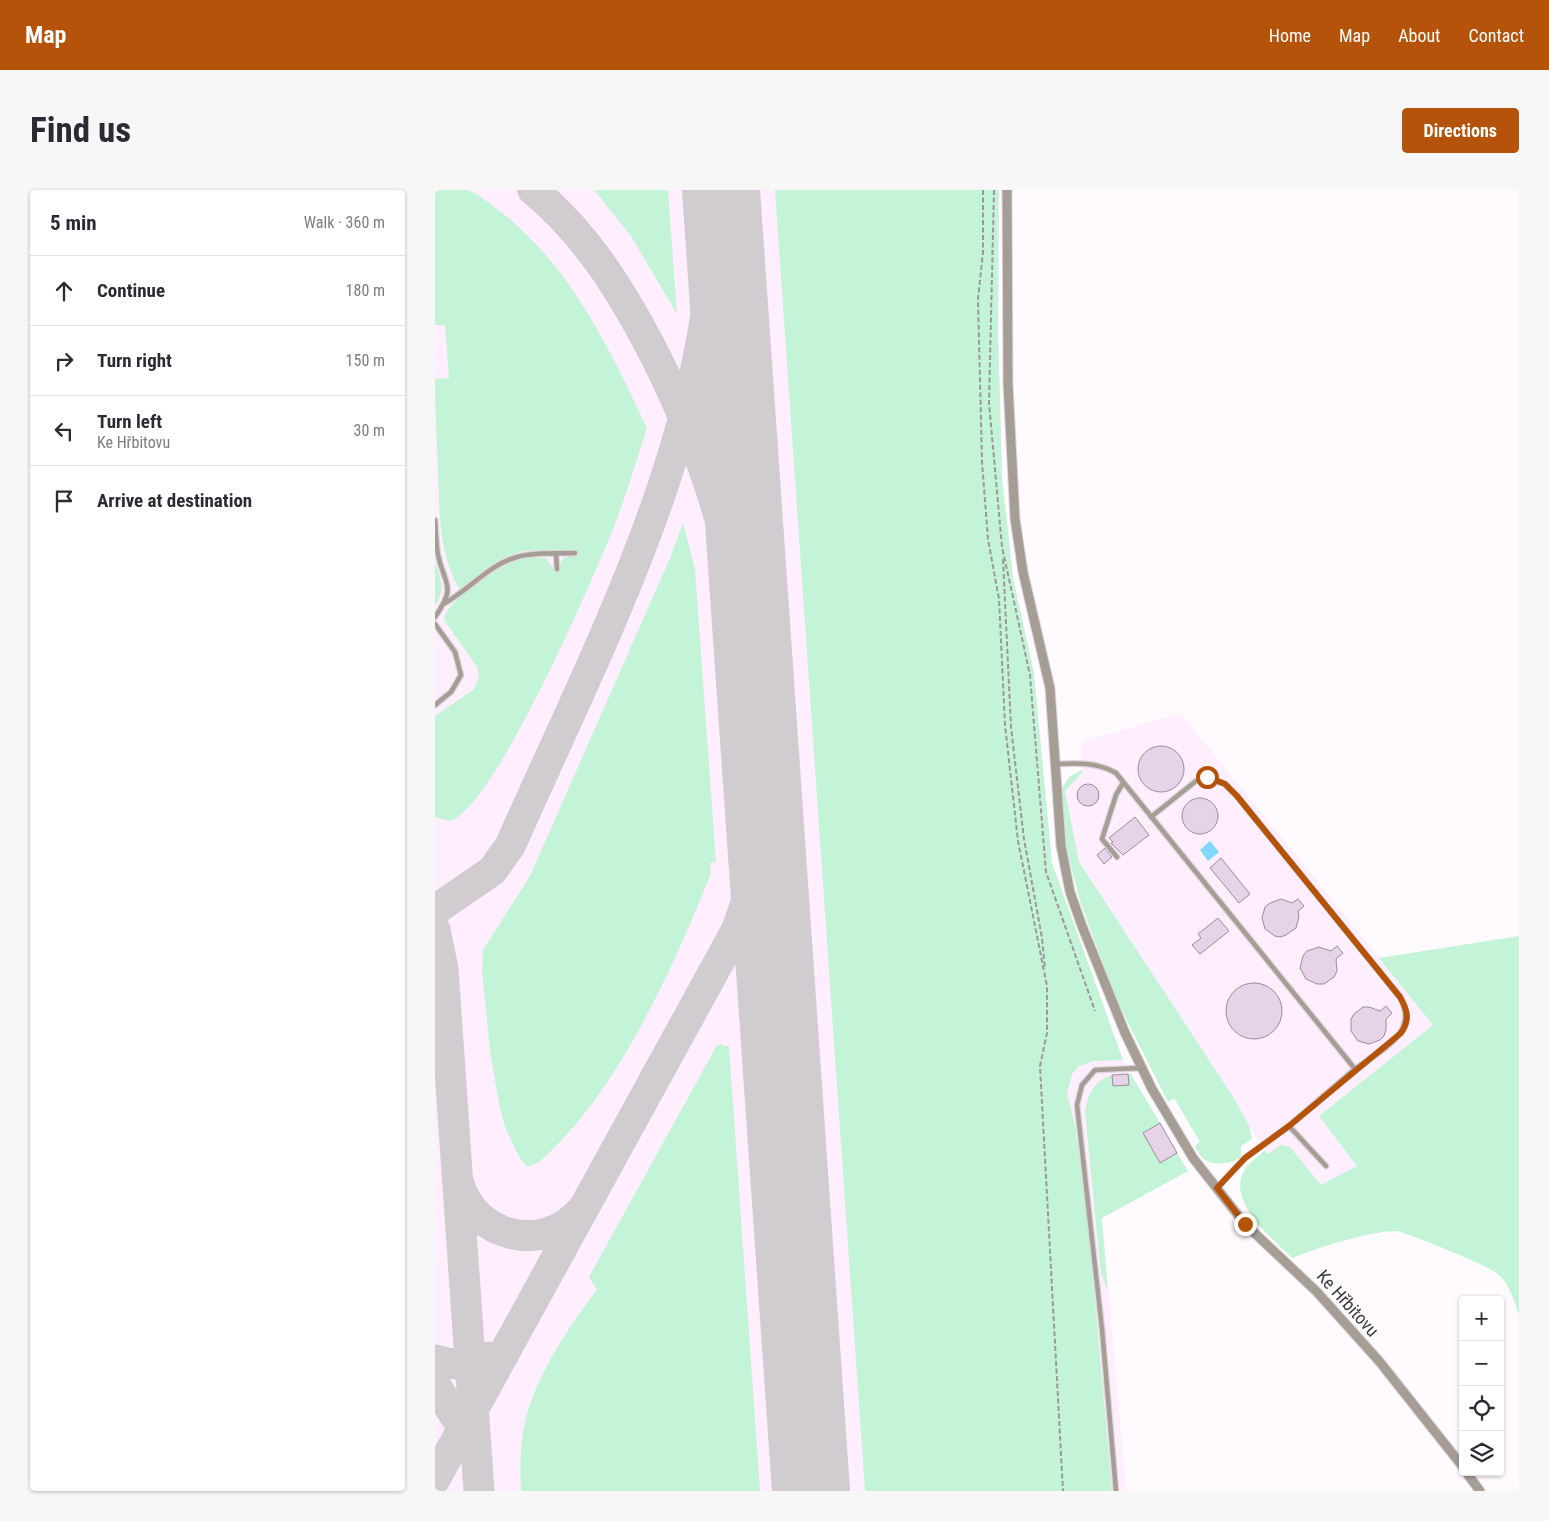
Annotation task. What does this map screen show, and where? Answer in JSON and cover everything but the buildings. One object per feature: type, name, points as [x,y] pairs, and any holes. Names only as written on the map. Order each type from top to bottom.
[{"type":"street","name":"Ke Hřbitovu","points":[[1007,190],[1008,384],[1012,491],[1023,572],[1051,688],[1059,830],[1070,892],[1125,1033],[1142,1068],[1186,1146],[1245,1224],[1317,1292],[1379,1361],[1459,1462]]},
{"type":"street","points":[[1469,1476],[1480,1491]]},
{"type":"lane","points":[[435,520],[439,557],[449,585],[445,603],[435,617]]},
{"type":"lane","points":[[445,603],[462,594],[499,564],[509,559],[519,556],[575,553]]},
{"type":"lane","points":[[556,554],[557,569]]},
{"type":"lane","points":[[435,624],[455,652],[461,674],[451,692],[435,704]]},
{"type":"lane","points":[[1056,764],[1081,763],[1105,767],[1116,773],[1355,1069]]},
{"type":"lane","points":[[1151,816],[1196,781],[1207,777],[1225,784],[1244,804],[1400,997],[1406,1008],[1407,1018],[1401,1033],[1355,1069],[1289,1126],[1245,1158],[1217,1188]]},
{"type":"lane","points":[[1117,857],[1102,839],[1116,795],[1123,783]]},
{"type":"lane","points":[[1116,1491],[1102,1329],[1077,1105],[1082,1085],[1095,1070],[1142,1068]]},
{"type":"lane","points":[[1289,1126],[1326,1166]]},
{"type":"path","points":[[983,190],[983,252],[978,299],[978,365],[988,539],[999,599],[1005,725],[1019,841],[1047,986]]},
{"type":"path","points":[[1002,547],[1007,601],[1011,727],[1024,839],[1042,938],[1047,986],[1047,1033],[1040,1066],[1063,1491]]},
{"type":"shaded area","points":[[435,190],[999,190],[998,329],[1002,477],[1013,578],[1034,673],[1052,863],[1123,1060],[1188,1171],[1102,1218],[1126,1491],[435,1491]]},
{"type":"shaded area","points":[[1180,713],[1434,1025],[1320,1116],[1357,1166],[1321,1186],[1290,1147],[1281,1145],[1268,1154],[1244,1119],[1234,1098],[1079,862],[1065,791],[1082,773],[1082,742]]},
{"type":"green space","points":[[435,190],[466,190],[480,196],[526,234],[548,258],[568,284],[603,339],[647,428],[613,529],[565,640],[541,689],[492,776],[469,806],[450,821],[435,817],[435,716],[473,690],[479,678],[477,667],[444,620],[446,613],[462,595],[497,570],[515,561],[530,558],[546,558],[554,570],[558,570],[563,558],[576,555],[575,550],[523,551],[494,563],[459,589],[452,575],[441,532],[439,503],[435,379],[449,378],[445,325],[435,325]]},
{"type":"green space","points":[[594,190],[668,190],[677,314],[631,236]]},
{"type":"green space","points":[[775,190],[999,190],[998,329],[1002,477],[1013,578],[1034,673],[1052,863],[1123,1060],[1094,1061],[1079,1066],[1072,1074],[1067,1093],[1075,1125],[1088,1223],[1112,1491],[865,1491]]},
{"type":"green space","points":[[683,523],[695,570],[716,862],[710,863],[711,873],[682,943],[665,980],[626,1053],[581,1118],[546,1156],[530,1166],[526,1166],[519,1157],[505,1127],[499,1104],[490,1051],[482,970],[483,950],[530,876],[670,558]]},
{"type":"green space","points":[[435,563],[441,580],[441,589],[435,606]]},
{"type":"green space","points":[[1082,770],[1082,773],[1065,791],[1079,862],[1234,1098],[1249,1126],[1252,1139],[1241,1146],[1241,1157],[1233,1161],[1224,1163],[1209,1162],[1199,1154],[1195,1146],[1200,1142],[1174,1098],[1168,1102],[1115,997],[1080,901],[1064,840],[1062,788],[1070,776]]},
{"type":"green space","points":[[1519,936],[1519,1315],[1507,1286],[1495,1272],[1446,1249],[1396,1231],[1358,1237],[1292,1258],[1253,1218],[1241,1194],[1240,1181],[1245,1169],[1252,1161],[1265,1150],[1268,1154],[1281,1145],[1290,1147],[1321,1185],[1357,1166],[1319,1116],[1433,1025],[1379,958]]},
{"type":"green space","points":[[722,1044],[722,1046],[729,1046],[760,1491],[521,1491],[523,1433],[527,1414],[539,1381],[566,1333],[597,1290],[589,1277],[717,1045]]},
{"type":"green space","points":[[1130,1073],[1160,1123],[1143,1133],[1160,1163],[1177,1153],[1188,1171],[1102,1218],[1108,1291],[1101,1274],[1085,1112],[1088,1099],[1096,1084],[1112,1075],[1129,1085],[1128,1074]]},
{"type":"water","points":[[1210,841],[1219,852],[1208,861],[1200,850]]},
{"type":"taxiway","points":[[435,1479],[736,931],[754,877],[760,841],[761,775],[752,674],[735,575],[707,479],[670,386],[624,299],[597,259],[568,223],[533,190]]},
{"type":"taxiway","points":[[435,910],[492,871],[510,846],[582,688],[648,528],[676,446],[697,363],[711,277],[716,190]]},
{"type":"taxiway","points":[[435,930],[443,969],[479,1491]]},
{"type":"taxiway","points":[[459,1184],[467,1202],[479,1217],[494,1227],[511,1234],[529,1236],[547,1233],[565,1225],[580,1212]]},
{"type":"taxiway","points":[[435,1360],[462,1364],[476,1362],[489,1357]]},
{"type":"taxiway","points":[[435,1385],[459,1422],[469,1444]]},
{"type":"runway","points":[[721,190],[811,1491]]},
{"type":"route","points":[[1207,777],[1217,779],[1225,784],[1237,796],[1400,997],[1406,1008],[1407,1018],[1401,1033],[1355,1069],[1289,1126],[1245,1158],[1217,1188],[1245,1224]]}]
